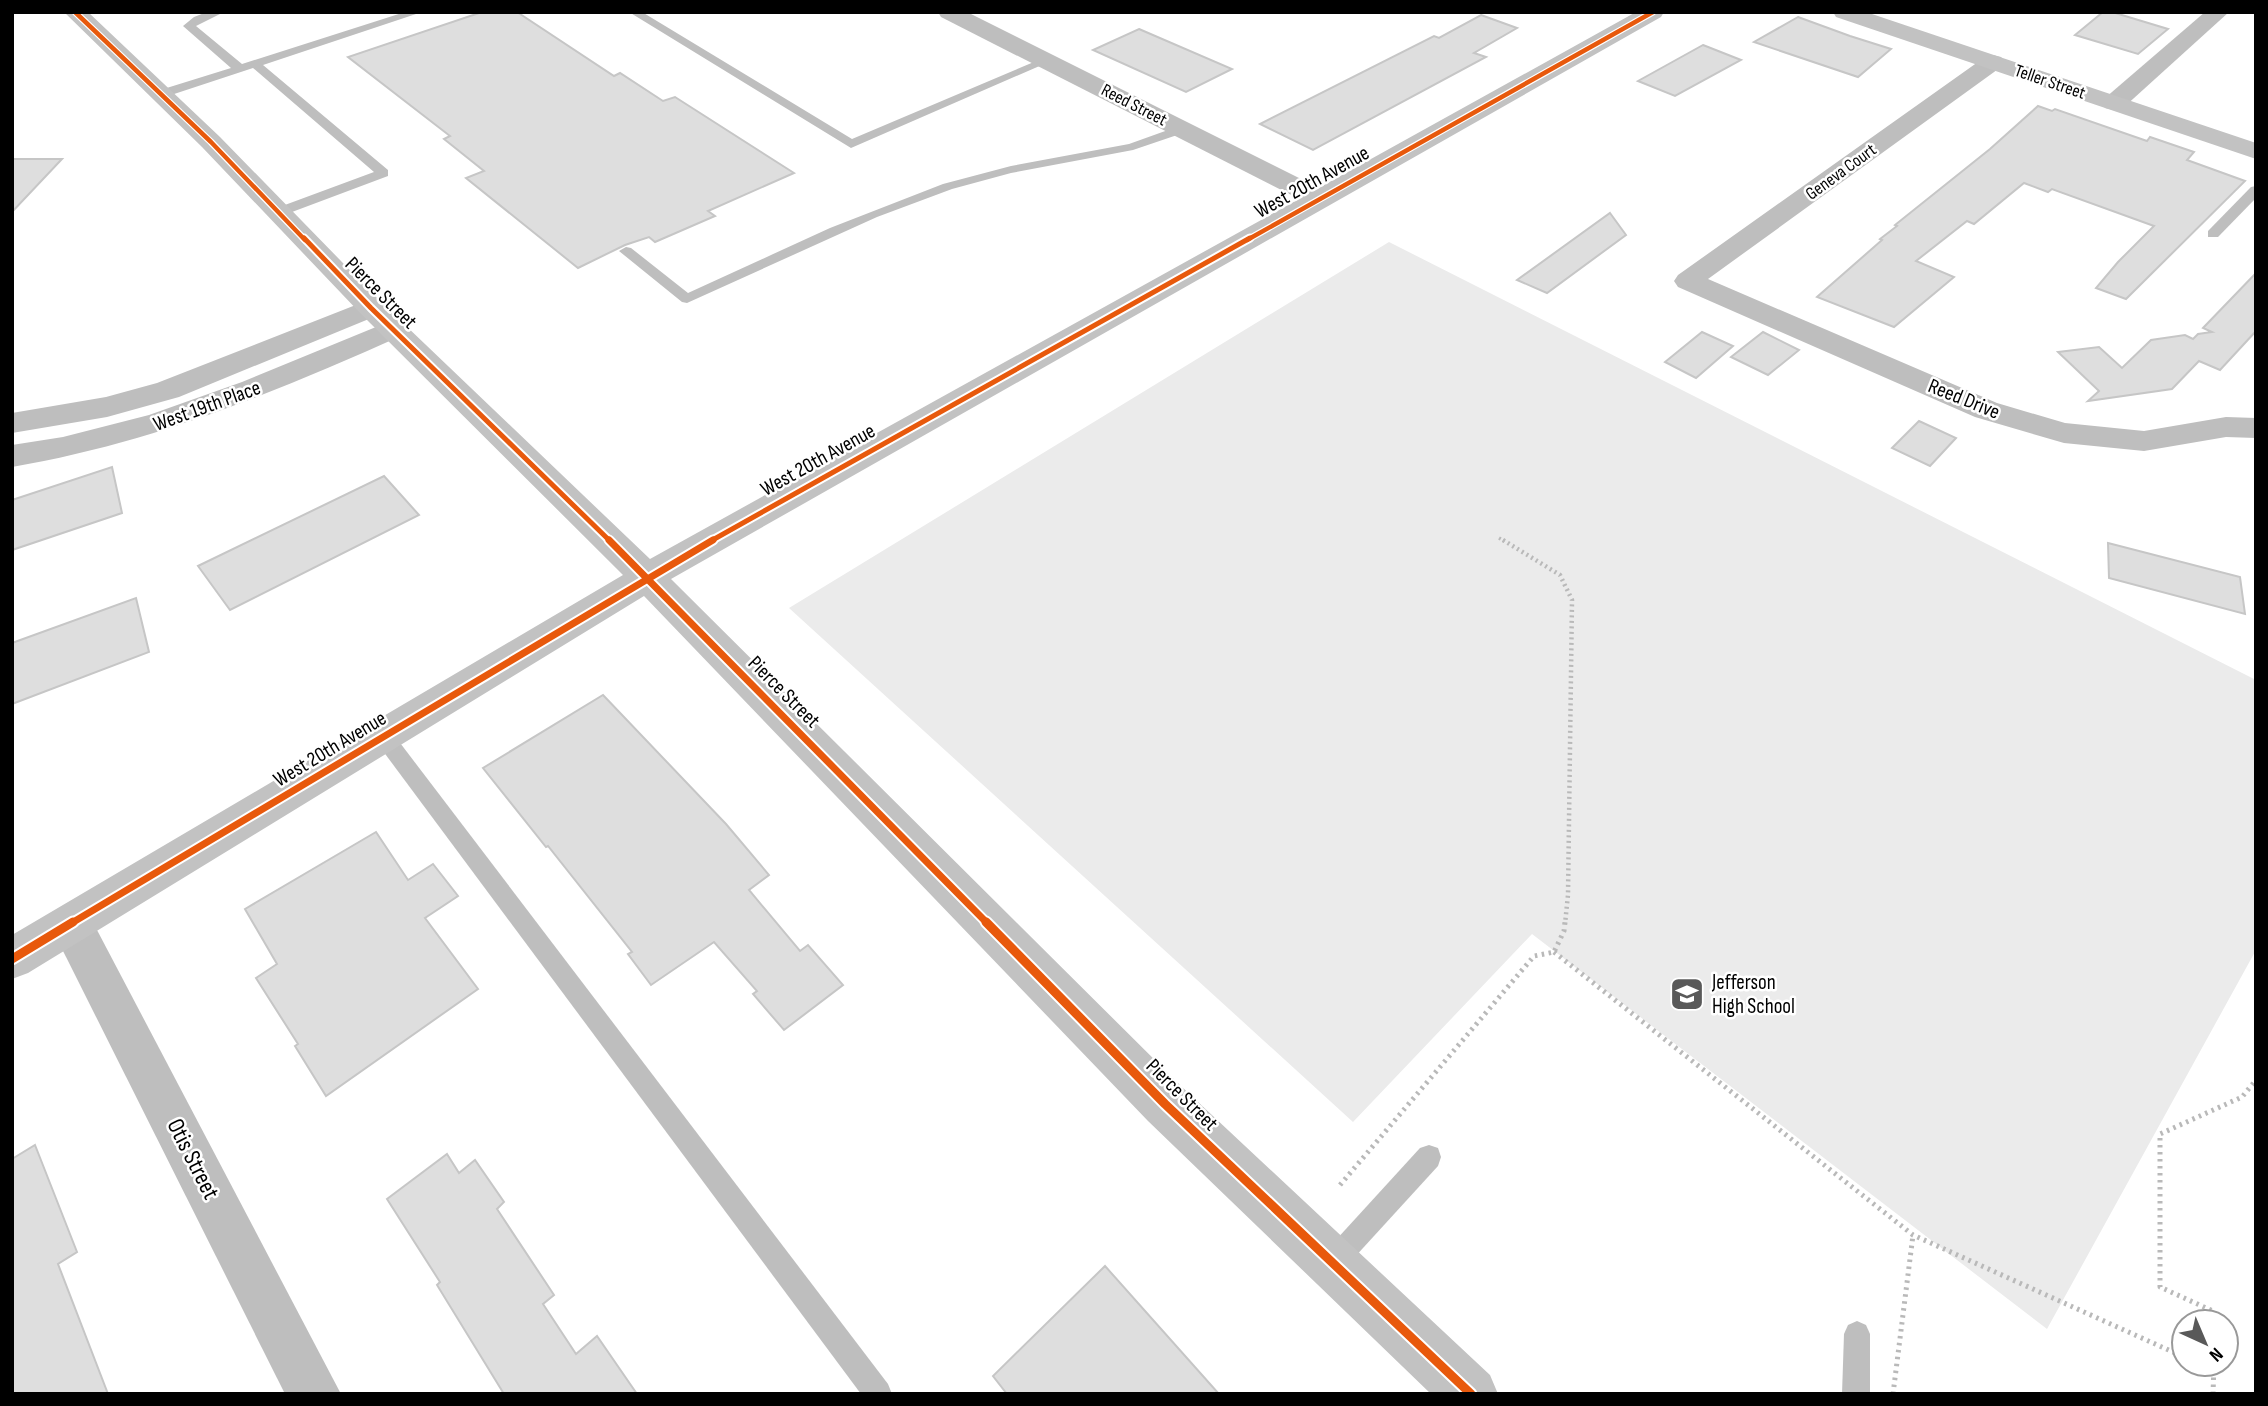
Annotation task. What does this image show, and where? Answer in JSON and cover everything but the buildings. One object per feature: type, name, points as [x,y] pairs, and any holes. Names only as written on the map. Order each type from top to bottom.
[{"type":"street","name":"Pierce Street","points":[[75,12],[161,94],[382,319],[647,577],[1165,1104],[1471,1394]]},
{"type":"street","name":"Reed Street","points":[[949,12],[1318,198]]},
{"type":"street","name":"West 20th Avenue","points":[[12,959],[647,577],[1653,12]]},
{"type":"street","name":"Teller Street","points":[[1844,12],[2256,151]]},
{"type":"street","points":[[2114,103],[2218,12]]},
{"type":"street","name":"Geneva Court","points":[[1688,281],[1993,62]]},
{"type":"street","name":"Reed Drive","points":[[1688,281],[1986,410],[2064,433],[2144,441],[2226,427],[2256,428]]},
{"type":"street","name":"West 19th Place","points":[[12,423],[107,407],[168,390],[382,319]]},
{"type":"street","name":"West 19th Place","points":[[12,456],[103,440],[179,418],[382,319]]},
{"type":"street","name":"Otis Street","points":[[72,925],[314,1394]]},
{"type":"lane","points":[[219,12],[198,19],[189,26],[240,69]]},
{"type":"lane","points":[[161,94],[417,12]]},
{"type":"lane","points":[[634,12],[851,144],[1045,61]]},
{"type":"lane","points":[[255,64],[383,173],[279,212]]},
{"type":"lane","points":[[626,251],[687,299],[917,198],[987,175],[1104,156],[1145,146],[1182,130]]},
{"type":"lane","points":[[2213,234],[2256,190]]},
{"type":"lane","points":[[384,737],[878,1394]]},
{"type":"lane","points":[[1332,1264],[1429,1157]]},
{"type":"lane","points":[[1856,1394],[1857,1334]]},
{"type":"path","points":[[1499,538],[1560,575],[1572,600],[1568,895],[1564,931],[1554,952]]},
{"type":"path","points":[[1340,1185],[1534,956],[1554,952],[1913,1235],[2170,1351]]},
{"type":"path","points":[[2207,1308],[2160,1287],[2160,1134],[2242,1097],[2256,1080]]},
{"type":"path","points":[[1894,1394],[1913,1235]]},
{"type":"shaded area","name":"Jefferson High School","points":[[1389,242],[2256,680],[2256,950],[2047,1329],[1532,934],[1353,1122],[789,608]]},
{"type":"cycle path","points":[[75,12],[211,142],[371,308],[647,577],[1165,1104],[1471,1394]]},
{"type":"cycle path","points":[[12,959],[647,577],[1653,12]]},
{"type":"place","name":"Jefferson High School","points":[[1687,994]]}]
